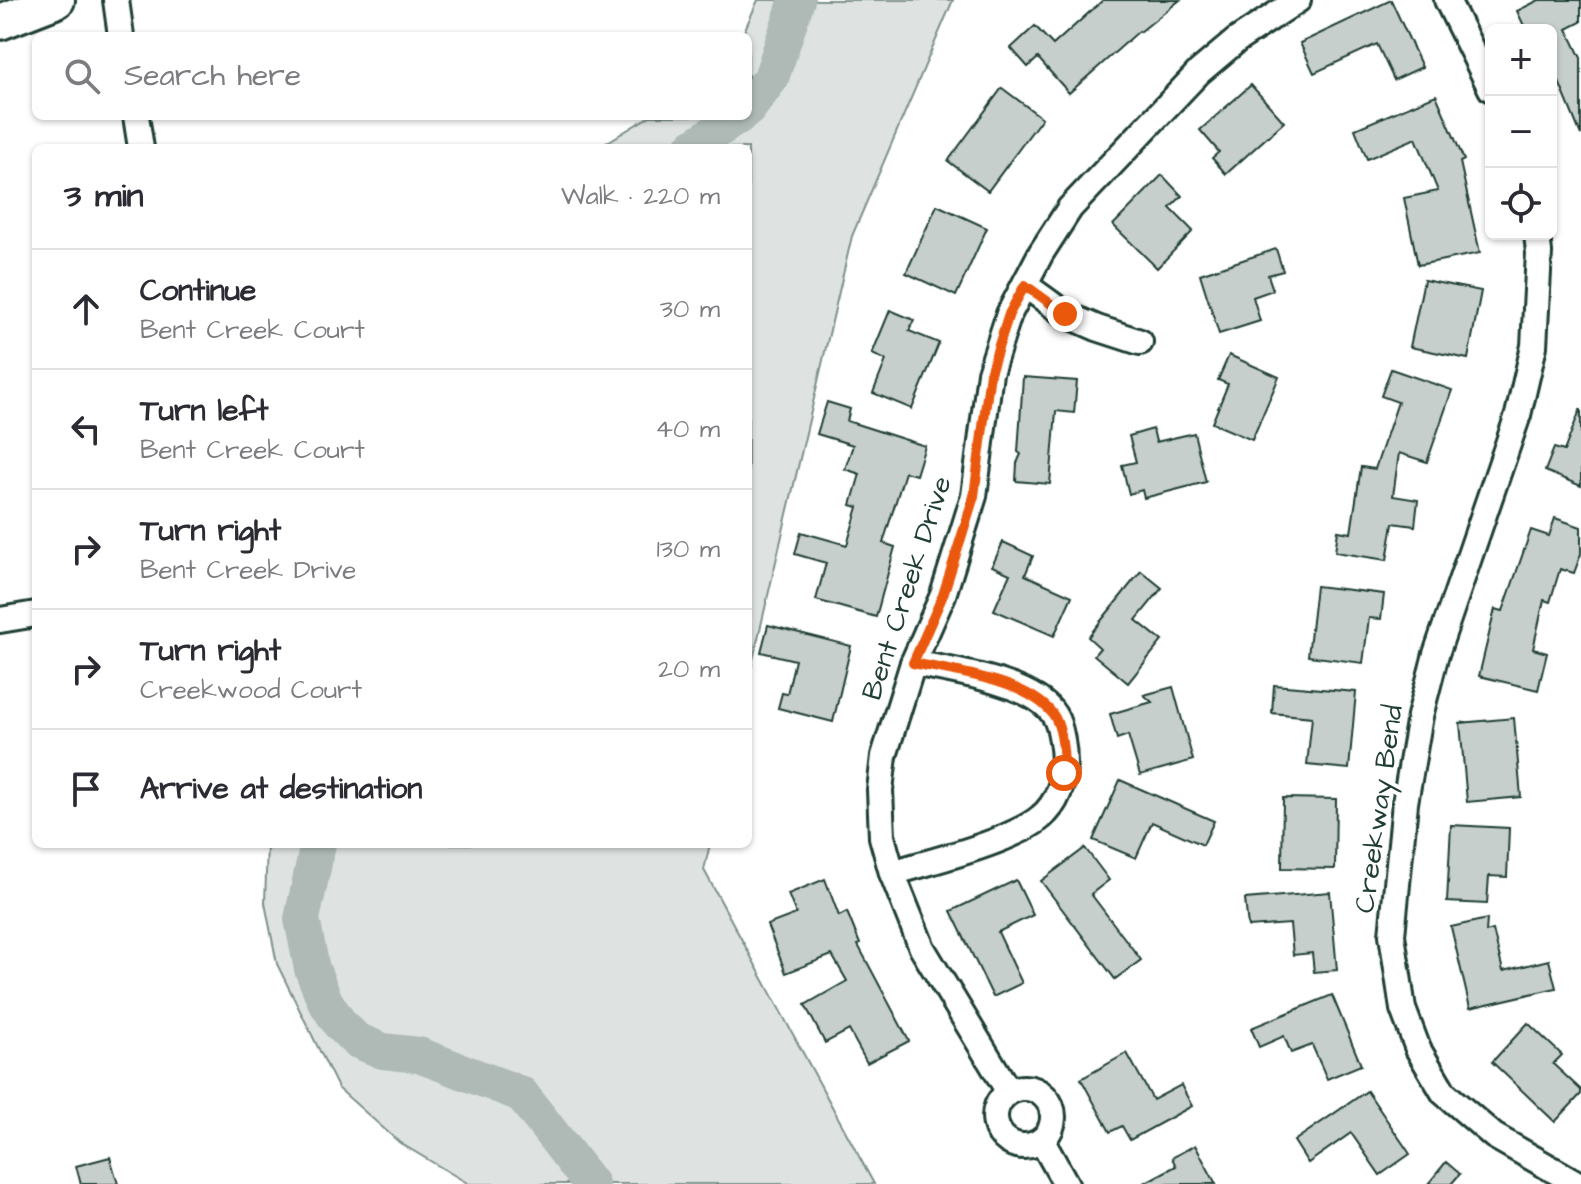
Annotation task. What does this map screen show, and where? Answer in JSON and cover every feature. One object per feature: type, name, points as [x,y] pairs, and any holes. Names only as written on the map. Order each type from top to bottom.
[{"type":"main road","points":[[0,22],[57,0]]},
{"type":"street","points":[[116,0],[120,32]]},
{"type":"street","name":"Bent Creek Drive","points":[[1009,1092],[922,948],[892,873],[882,837],[880,790],[884,756],[913,663],[943,595],[974,496],[990,373],[1009,314],[1041,253],[1070,208],[1199,72],[1237,40],[1298,0]]},
{"type":"street","points":[[1447,0],[1485,77]]},
{"type":"street","points":[[137,120],[140,144]]},
{"type":"street","name":"Creekway Bend","points":[[1538,240],[1534,346],[1518,415],[1436,654],[1420,716],[1405,803],[1392,935],[1403,1009],[1418,1049],[1444,1093],[1494,1136],[1578,1184]]},
{"type":"street","points":[[1025,285],[1065,314],[1140,342]]},
{"type":"street","points":[[0,620],[32,615]]},
{"type":"street","points":[[892,873],[978,848],[1023,829],[1051,807],[1059,793],[1064,773],[1064,749],[1054,715],[1037,698],[987,678],[913,663]]},
{"type":"street","points":[[1032,1089],[1048,1100],[1054,1114],[1053,1124],[1042,1141],[1026,1147],[1015,1145],[999,1133],[996,1107],[1009,1092],[1032,1089]]},
{"type":"street","points":[[1042,1141],[1066,1184]]},
{"type":"shaded area","points":[[758,0],[953,0],[852,236],[752,664],[752,144],[604,144],[644,120],[752,120],[752,32],[744,32]]},
{"type":"shaded area","points":[[267,848],[709,848],[704,870],[874,1184],[469,1184],[400,1143],[338,1088],[277,964],[265,903]]},
{"type":"building","points":[[1103,0],[1180,0],[1139,31],[1069,93],[1038,58],[1028,67],[1011,48],[1035,26],[1053,45]]},
{"type":"building","points":[[1391,0],[1422,67],[1394,80],[1377,44],[1314,73],[1300,43]]},
{"type":"building","points":[[1539,0],[1581,0],[1581,22],[1567,29],[1581,58],[1581,135],[1557,77],[1557,24],[1523,24],[1517,11]]},
{"type":"building","points":[[1251,85],[1284,122],[1226,174],[1212,158],[1219,152],[1200,130]]},
{"type":"building","points":[[1002,88],[1042,118],[988,191],[948,161]]},
{"type":"building","points":[[1436,95],[1464,160],[1460,162],[1480,253],[1418,265],[1404,198],[1438,191],[1416,138],[1367,159],[1355,129]]},
{"type":"building","points":[[1162,175],[1182,196],[1170,208],[1193,231],[1157,268],[1113,225]]},
{"type":"building","points":[[937,205],[987,228],[956,296],[906,273]]},
{"type":"building","points":[[1276,249],[1283,271],[1268,275],[1273,290],[1253,297],[1260,321],[1219,334],[1200,274]]},
{"type":"building","points":[[1424,280],[1481,291],[1468,359],[1410,347]]},
{"type":"building","points":[[890,310],[914,320],[909,331],[939,343],[912,409],[873,393],[886,360],[872,354]]},
{"type":"building","points":[[1229,355],[1279,377],[1252,440],[1212,423],[1228,384],[1218,380]]},
{"type":"building","points":[[1391,369],[1452,390],[1427,462],[1399,453],[1393,496],[1418,500],[1415,526],[1393,523],[1387,560],[1335,552],[1338,531],[1351,533],[1361,467],[1375,469],[1398,402],[1381,396]]},
{"type":"building","points":[[1023,377],[1077,381],[1074,413],[1056,411],[1050,484],[1016,481],[1021,454],[1018,452]]},
{"type":"building","points":[[827,402],[850,409],[847,421],[925,446],[916,475],[905,472],[883,543],[895,547],[876,617],[816,600],[826,563],[795,554],[801,532],[847,545],[858,507],[851,505],[860,474],[845,469],[853,445],[817,434]]},
{"type":"building","points":[[1580,410],[1581,486],[1545,471],[1554,448],[1564,451]]},
{"type":"building","points":[[1153,429],[1156,442],[1194,433],[1206,482],[1144,498],[1142,490],[1129,494],[1122,465],[1136,462],[1129,436]]},
{"type":"building","points":[[1555,518],[1581,527],[1581,554],[1574,573],[1560,569],[1550,602],[1544,600],[1533,649],[1547,653],[1538,690],[1479,676],[1495,609],[1503,611],[1531,530],[1549,536]]},
{"type":"building","points":[[1003,542],[1033,556],[1025,575],[1072,596],[1054,636],[994,610],[1010,574],[992,566]]},
{"type":"building","points":[[1141,571],[1162,588],[1136,620],[1162,641],[1128,683],[1094,655],[1100,648],[1088,637]]},
{"type":"building","points":[[1316,586],[1384,594],[1381,619],[1369,618],[1363,663],[1308,656]]},
{"type":"building","points":[[768,625],[851,646],[833,722],[778,708],[782,693],[787,694],[795,660],[761,652]]},
{"type":"building","points":[[1274,685],[1356,692],[1349,769],[1307,765],[1312,717],[1272,713]]},
{"type":"building","points":[[1173,687],[1193,760],[1140,775],[1128,735],[1117,739],[1110,714],[1152,702],[1144,695]]},
{"type":"building","points":[[1514,718],[1521,797],[1467,802],[1460,723]]},
{"type":"building","points":[[1120,780],[1214,821],[1203,845],[1152,822],[1136,858],[1093,840]]},
{"type":"building","points":[[1283,798],[1336,799],[1335,869],[1282,868]]},
{"type":"building","points":[[1451,825],[1509,828],[1507,877],[1489,876],[1487,904],[1447,902]]},
{"type":"building","points":[[1085,848],[1109,880],[1091,894],[1141,960],[1115,979],[1041,881]]},
{"type":"building","points":[[825,879],[839,916],[847,912],[858,945],[909,1041],[867,1063],[849,1030],[825,1043],[805,1005],[847,981],[832,955],[786,973],[767,925],[796,914],[788,894]]},
{"type":"building","points":[[1016,880],[1033,915],[998,932],[1022,983],[993,997],[951,911]]},
{"type":"building","points":[[1330,892],[1337,970],[1314,972],[1312,953],[1293,955],[1290,924],[1248,927],[1245,899]]},
{"type":"building","points":[[1487,919],[1486,932],[1493,930],[1503,971],[1549,960],[1556,988],[1470,1008],[1451,927]]},
{"type":"building","points":[[1332,995],[1361,1065],[1327,1079],[1312,1045],[1291,1053],[1284,1036],[1259,1047],[1251,1028]]},
{"type":"building","points":[[1528,1023],[1562,1055],[1553,1064],[1581,1090],[1581,1094],[1555,1122],[1492,1062]]},
{"type":"building","points":[[1127,1053],[1153,1100],[1181,1085],[1192,1106],[1130,1140],[1122,1126],[1110,1132],[1081,1079]]},
{"type":"building","points":[[1367,1091],[1410,1154],[1380,1175],[1351,1133],[1308,1163],[1294,1141]]},
{"type":"building","points":[[1195,1145],[1216,1184],[1142,1184],[1176,1166],[1172,1158]]},
{"type":"building","points":[[110,1157],[118,1184],[81,1184],[76,1166]]},
{"type":"building","points":[[1446,1162],[1460,1174],[1451,1184],[1428,1184]]},
{"type":"waterway","points":[[752,104],[771,78],[797,0]]},
{"type":"waterway","points":[[697,144],[733,120]]},
{"type":"waterway","points":[[317,848],[302,919],[312,969],[325,1001],[340,1024],[356,1040],[383,1051],[419,1055],[521,1094],[591,1184]]},
{"type":"route","points":[[1064,773],[1064,749],[1054,715],[1037,698],[987,678],[913,663],[943,595],[974,496],[990,373],[1009,314],[1025,285],[1065,314]]}]
